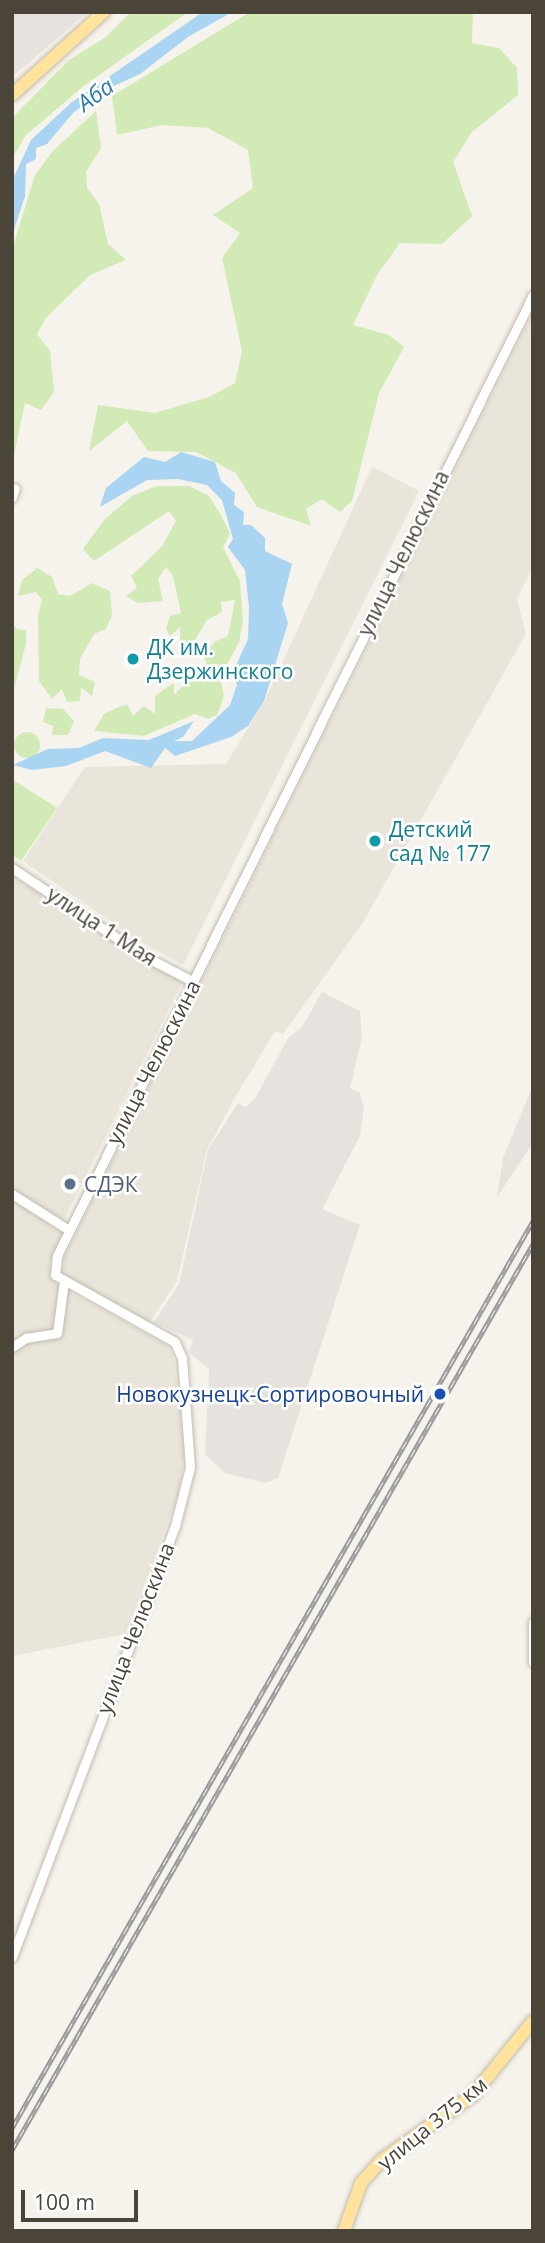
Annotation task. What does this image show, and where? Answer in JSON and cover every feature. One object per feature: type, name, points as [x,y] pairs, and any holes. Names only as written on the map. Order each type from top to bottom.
[{"type":"main road","points":[[12,95],[104,12]]},
{"type":"main road","name":"улица 375 км","points":[[344,2231],[361,2183],[382,2160],[472,2095],[533,2021]]},
{"type":"street","name":"улица Челюскина","points":[[12,1957],[175,1526],[190,1467],[182,1358],[175,1342],[64,1281],[53,1268],[69,1230],[533,295]]},
{"type":"street","name":"улица 1 Мая","points":[[12,868],[144,956],[194,982]]},
{"type":"street","points":[[12,1194],[69,1230]]},
{"type":"street","points":[[12,1347],[26,1338],[57,1334],[64,1281]]},
{"type":"street","points":[[533,1622],[533,1662]]},
{"type":"shaded area","points":[[12,12],[88,12],[12,77]]},
{"type":"shaded area","points":[[533,313],[533,566],[517,599],[526,634],[362,924],[283,1034],[275,1031],[233,1101],[207,1150],[177,1281],[150,1322],[68,1279],[63,1274],[64,1258]]},
{"type":"shaded area","points":[[372,467],[419,491],[183,965],[138,940],[23,861],[85,767],[226,764],[265,700]]},
{"type":"shaded area","points":[[12,876],[183,981],[63,1222],[12,1189]]},
{"type":"shaded area","points":[[322,992],[360,1011],[362,1037],[350,1088],[360,1093],[364,1108],[360,1136],[322,1209],[360,1225],[278,1478],[265,1483],[225,1473],[205,1454],[209,1369],[189,1352],[193,1340],[154,1322],[179,1284],[208,1150],[238,1103],[245,1107],[255,1099],[288,1038],[302,1027]]},
{"type":"shaded area","points":[[533,1085],[533,1143],[497,1197],[503,1158]]},
{"type":"shaded area","points":[[12,1200],[63,1233],[49,1267],[57,1285],[165,1344],[173,1354],[185,1450],[178,1495],[125,1634],[12,1656]]},
{"type":"green space","points":[[131,12],[188,12],[85,85],[26,135],[12,159],[12,118],[69,60],[106,37]]},
{"type":"green space","points":[[250,12],[473,12],[472,43],[499,48],[517,68],[518,95],[472,132],[453,162],[472,216],[442,244],[400,243],[377,275],[353,325],[389,335],[404,347],[379,393],[352,501],[340,512],[322,499],[306,509],[311,526],[257,507],[236,473],[196,452],[148,451],[127,421],[89,451],[98,405],[155,413],[209,397],[235,383],[242,351],[222,258],[240,233],[213,215],[253,188],[248,150],[208,128],[162,125],[117,135],[112,96]]},
{"type":"green space","points":[[96,111],[101,148],[86,172],[87,188],[99,204],[108,244],[126,260],[90,275],[46,318],[37,334],[50,351],[54,392],[41,410],[25,403],[12,465],[12,250],[35,175],[52,152]]},
{"type":"green space","points":[[157,486],[189,486],[209,496],[221,515],[230,534],[223,547],[240,581],[243,621],[239,642],[220,678],[224,696],[217,715],[208,719],[195,714],[144,736],[94,731],[104,714],[121,706],[128,705],[133,716],[144,706],[155,714],[155,696],[174,683],[174,695],[196,671],[210,672],[204,657],[214,642],[228,636],[235,600],[221,602],[222,612],[207,620],[192,645],[180,650],[180,627],[170,636],[166,629],[170,616],[181,613],[173,576],[166,567],[158,579],[163,601],[138,603],[126,596],[137,588],[131,576],[162,546],[176,521],[169,511],[94,561],[83,549],[104,520],[132,496]]},
{"type":"green space","points":[[37,568],[52,577],[58,594],[70,596],[92,583],[110,591],[112,615],[106,629],[94,634],[80,659],[79,675],[95,682],[92,696],[81,687],[80,701],[67,702],[62,689],[52,699],[39,681],[38,615],[42,600],[36,592],[18,596],[22,580]]},
{"type":"green space","points":[[12,622],[17,629],[26,630],[26,644],[12,696]]},
{"type":"green space","points":[[46,708],[63,709],[74,721],[68,735],[52,735],[53,726],[43,722]]},
{"type":"green space","points":[[27,732],[36,736],[40,745],[36,754],[27,758],[18,754],[14,745],[18,736]]},
{"type":"green space","points":[[12,779],[57,808],[21,861],[12,855]]},
{"type":"water","name":"Аба","points":[[203,12],[232,12],[188,37],[140,74],[105,90],[73,113],[47,144],[36,148],[36,159],[26,164],[25,196],[12,236],[12,181],[31,140],[72,102]]},
{"type":"water","points":[[181,452],[215,462],[221,481],[235,493],[234,505],[244,512],[243,525],[251,525],[265,538],[265,551],[292,564],[282,604],[288,623],[264,701],[248,726],[231,737],[175,756],[165,748],[151,768],[105,751],[66,766],[32,770],[13,765],[48,749],[79,748],[103,738],[149,740],[194,721],[183,737],[174,741],[192,741],[230,705],[237,685],[234,670],[248,639],[249,608],[245,570],[228,547],[233,539],[222,500],[207,485],[178,479],[147,480],[100,507],[106,488],[144,457],[165,462]]},
{"type":"railway","points":[[12,2128],[533,1221]]},
{"type":"railway","points":[[12,2150],[533,1244]]},
{"type":"place","name":"ДК им. Дзержинского","points":[[133,659]]},
{"type":"place","name":"Детский сад № 177","points":[[375,841]]},
{"type":"place","name":"СДЭК","points":[[70,1184]]},
{"type":"place","name":"Новокузнецк-Сортировочный","points":[[440,1394]]}]
